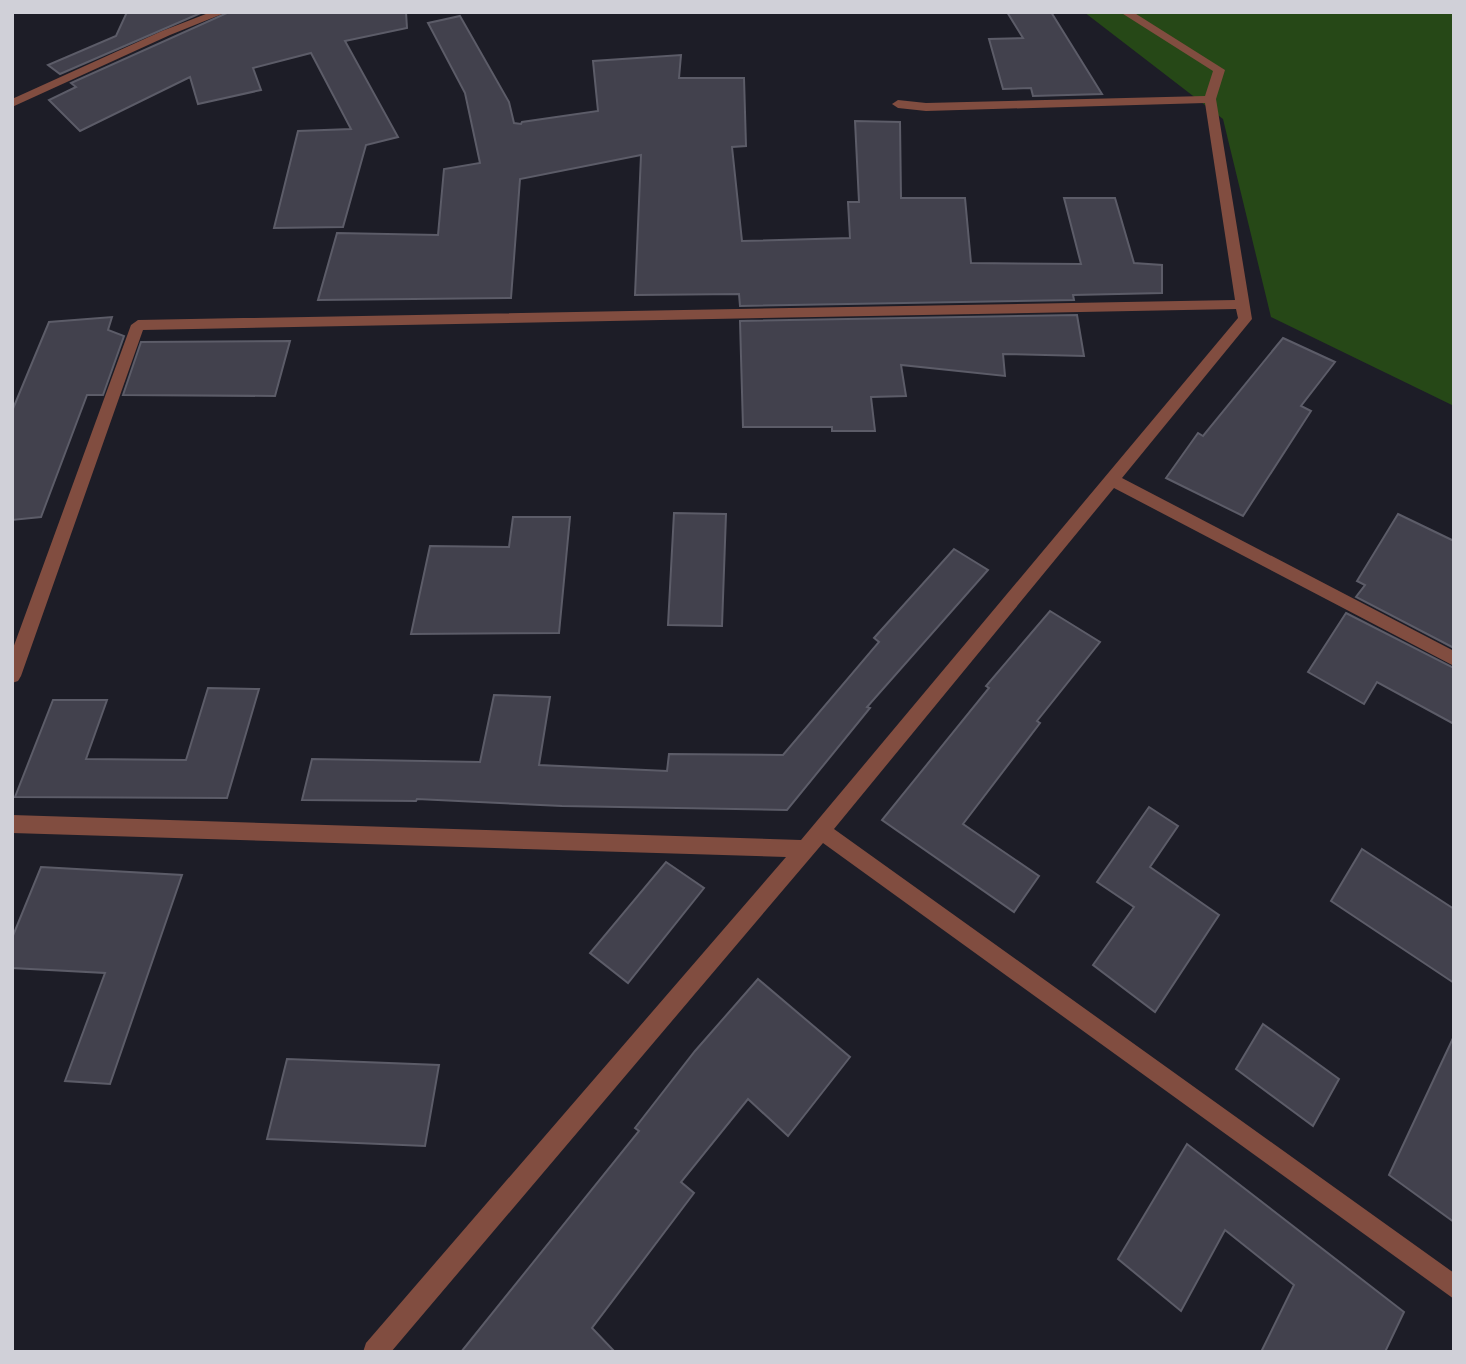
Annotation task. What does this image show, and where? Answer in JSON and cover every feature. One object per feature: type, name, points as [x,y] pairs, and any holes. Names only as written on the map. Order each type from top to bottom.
[{"type":"street","points":[[12,104],[166,33],[222,12]]},
{"type":"street","points":[[375,1352],[806,849],[1245,319],[1210,99],[1219,70],[1125,12]]},
{"type":"street","points":[[898,104],[926,107],[1210,99]]},
{"type":"street","points":[[12,676],[138,325],[1243,304]]},
{"type":"street","points":[[1112,480],[1454,659]]},
{"type":"street","points":[[12,824],[302,835],[550,838],[806,849]]},
{"type":"street","points":[[821,831],[1454,1287]]},
{"type":"green space","points":[[1084,12],[1454,12],[1454,406],[1271,317],[1223,119]]},
{"type":"building","points":[[127,12],[203,12],[60,74],[48,65],[116,36]]},
{"type":"building","points":[[229,12],[406,12],[407,28],[345,41],[398,137],[366,145],[343,227],[274,228],[298,131],[351,129],[311,53],[253,68],[261,90],[198,104],[190,77],[80,131],[49,100],[76,87],[71,83]]},
{"type":"building","points":[[1007,12],[1051,12],[1102,94],[1033,96],[1031,88],[1003,89],[989,39],[1023,38]]},
{"type":"building","points":[[460,16],[509,102],[514,123],[598,111],[593,61],[681,55],[679,78],[744,78],[746,146],[732,147],[742,241],[850,238],[848,202],[859,202],[855,121],[900,122],[901,198],[965,198],[971,263],[1081,264],[1064,198],[1115,198],[1134,263],[1162,265],[1162,293],[1073,295],[1074,300],[740,306],[739,294],[635,295],[641,155],[520,179],[511,298],[318,300],[337,233],[438,235],[444,169],[480,163],[465,93],[428,23]]},
{"type":"building","points":[[1077,315],[1084,356],[1003,354],[1005,376],[901,365],[906,396],[871,397],[875,431],[832,431],[832,427],[743,427],[740,321]]},
{"type":"building","points":[[112,317],[108,330],[124,336],[103,395],[87,395],[41,517],[12,520],[12,411],[49,322]]},
{"type":"building","points":[[1283,338],[1335,362],[1301,406],[1311,411],[1243,516],[1166,478],[1198,433],[1203,436]]},
{"type":"building","points":[[290,341],[275,396],[123,395],[141,342]]},
{"type":"building","points":[[674,513],[726,514],[722,626],[668,625]]},
{"type":"building","points":[[1398,514],[1454,541],[1454,648],[1356,597],[1365,585],[1357,581]]},
{"type":"building","points":[[513,517],[570,517],[559,633],[411,634],[430,546],[509,547]]},
{"type":"building","points":[[954,549],[988,570],[867,707],[870,708],[787,810],[562,806],[417,799],[302,800],[312,759],[480,762],[494,695],[550,697],[539,765],[667,771],[669,754],[783,755],[879,642],[874,638]]},
{"type":"building","points":[[1050,611],[1100,642],[1037,721],[1040,723],[963,824],[1039,876],[1014,912],[882,820],[989,688],[986,686]]},
{"type":"building","points":[[1346,613],[1454,668],[1454,724],[1377,682],[1364,704],[1308,672]]},
{"type":"building","points":[[208,688],[259,689],[227,798],[15,797],[53,700],[107,700],[86,759],[186,760]]},
{"type":"building","points":[[1149,807],[1178,826],[1150,867],[1219,915],[1155,1012],[1093,965],[1134,907],[1097,882]]},
{"type":"building","points":[[1362,849],[1454,909],[1454,983],[1331,901]]},
{"type":"building","points":[[666,862],[704,888],[628,983],[590,953]]},
{"type":"building","points":[[41,867],[182,875],[110,1084],[65,1081],[105,973],[12,968],[12,938]]},
{"type":"building","points":[[758,979],[850,1057],[788,1136],[748,1099],[681,1182],[694,1193],[592,1328],[615,1352],[461,1352],[639,1131],[635,1128],[695,1051]]},
{"type":"building","points":[[1263,1024],[1339,1079],[1313,1126],[1236,1069]]},
{"type":"building","points":[[1454,1036],[1454,1222],[1389,1175]]},
{"type":"building","points":[[287,1059],[439,1065],[425,1146],[267,1139]]},
{"type":"building","points":[[1187,1144],[1404,1312],[1385,1352],[1261,1352],[1294,1285],[1225,1230],[1181,1311],[1118,1259]]}]
